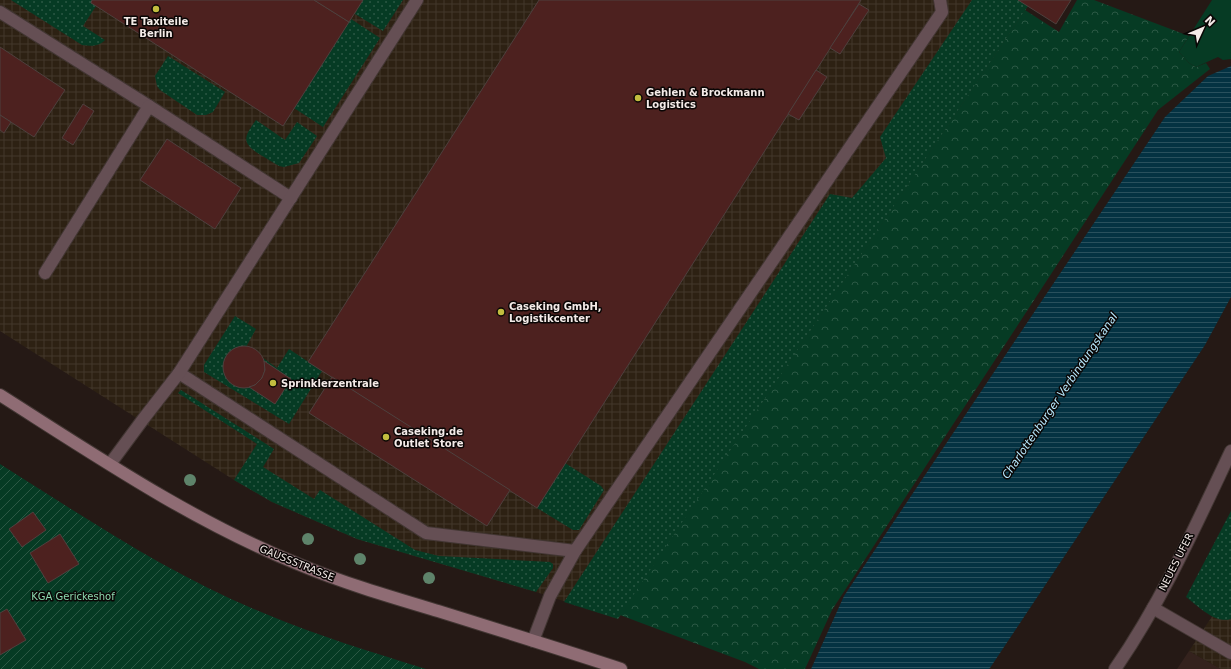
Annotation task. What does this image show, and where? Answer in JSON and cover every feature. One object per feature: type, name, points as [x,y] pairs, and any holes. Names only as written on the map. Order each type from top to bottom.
[{"type":"main road","name":"GAUSSSTRASSE","points":[[0,395],[192,514],[247,542],[298,564],[353,585],[621,669]]},
{"type":"street","points":[[110,464],[179,373],[417,0]]},
{"type":"street","points":[[533,641],[550,596],[575,551],[942,12],[940,0]]},
{"type":"street","points":[[0,12],[150,106],[290,198]]},
{"type":"street","points":[[45,273],[150,106]]},
{"type":"street","points":[[179,373],[426,533],[575,551]]},
{"type":"street","name":"NEUES UFER","points":[[1115,669],[1132,645],[1153,608],[1231,451]]},
{"type":"street","points":[[1153,608],[1231,653]]},
{"type":"shaded area","points":[[0,0],[1032,0],[618,619],[536,592],[357,539],[272,502],[234,480],[0,331]]},
{"type":"shaded area","points":[[1231,588],[1231,669],[1221,669],[1189,651]]},
{"type":"shaded area","points":[[1189,651],[1221,669],[1177,669]]},
{"type":"green space","points":[[11,0],[92,0],[91,3],[96,6],[83,26],[105,40],[97,45],[82,45]]},
{"type":"green space","points":[[363,0],[403,0],[383,31],[355,14]]},
{"type":"green space","points":[[972,0],[1032,0],[618,619],[564,602],[830,194],[852,198],[886,158],[880,137]]},
{"type":"green space","points":[[1077,0],[1094,0],[1189,36],[1179,52],[1189,63],[1196,67],[1206,63],[1210,69],[1158,110],[832,610],[805,669],[759,669],[745,662],[620,615],[1025,10],[1059,32]]},
{"type":"green space","points":[[1212,0],[1231,0],[1231,59],[1223,60],[1218,57],[1196,67],[1189,63],[1179,52]]},
{"type":"green space","points":[[351,19],[380,38],[323,127],[294,108]]},
{"type":"green space","points":[[168,56],[225,92],[213,112],[206,115],[197,115],[160,90],[157,86],[155,76]]},
{"type":"green space","points":[[256,120],[285,140],[297,122],[317,136],[299,163],[284,167],[279,166],[253,150],[247,142],[247,135]]},
{"type":"green space","points":[[235,316],[256,329],[246,347],[234,350],[226,358],[224,363],[225,372],[226,376],[232,383],[241,387],[251,388],[275,404],[291,379],[264,361],[263,358],[277,368],[289,349],[322,371],[289,424],[204,372],[204,365]]},
{"type":"green space","points":[[181,390],[274,449],[263,467],[314,499],[320,490],[415,550],[439,556],[550,562],[553,564],[553,568],[536,592],[357,539],[272,502],[234,480],[257,444],[178,393]]},
{"type":"green space","points":[[565,463],[601,486],[604,490],[579,530],[573,530],[537,508]]},
{"type":"green space","name":"KGA Gerickeshof","points":[[0,464],[130,545],[196,582],[231,599],[305,629],[426,669],[0,669]]},
{"type":"green space","points":[[1231,511],[1231,619],[1225,620],[1213,617],[1186,597]]},
{"type":"water","name":"Charlottenburger Verbindungskanal","points":[[1231,66],[1231,297],[1205,345],[990,668],[811,669],[844,596],[1165,117],[1208,76]]},
{"type":"building","points":[[92,0],[314,0],[349,22],[283,126],[91,3]]},
{"type":"building","points":[[314,0],[363,0],[349,22]]},
{"type":"building","points":[[539,0],[861,0],[537,508],[308,362]]},
{"type":"building","points":[[1018,0],[1071,0],[1056,24]]},
{"type":"building","points":[[859,4],[869,10],[840,54],[830,48]]},
{"type":"building","points":[[0,47],[65,90],[34,137],[0,115]]},
{"type":"building","points":[[816,70],[827,77],[799,120],[788,114]]},
{"type":"building","points":[[83,104],[94,111],[73,145],[62,138]]},
{"type":"building","points":[[0,115],[11,122],[4,133],[0,130]]},
{"type":"building","points":[[167,139],[241,188],[215,229],[140,180]]},
{"type":"building","points":[[244,346],[259,352],[265,367],[259,382],[244,388],[229,382],[223,367],[229,352]]},
{"type":"building","name":"Sprinklerzentrale","points":[[264,361],[291,379],[275,404],[249,387],[255,385],[262,378],[265,370]]},
{"type":"building","name":"Caseking.de Outlet Store","points":[[332,377],[510,490],[487,526],[309,413]]},
{"type":"building","points":[[33,512],[46,530],[22,547],[9,529]]},
{"type":"building","points":[[60,534],[79,564],[48,583],[30,553]]},
{"type":"building","points":[[7,609],[26,640],[0,655],[0,613]]},
{"type":"place","name":"TE Taxiteile Berlin","points":[[156,9]]},
{"type":"place","name":"Gehlen & Brockmann Logistics","points":[[638,98]]},
{"type":"place","name":"Caseking GmbH, Logistikcenter","points":[[501,312]]},
{"type":"place","name":"Sprinklerzentrale","points":[[273,383]]},
{"type":"place","name":"Caseking.de Outlet Store","points":[[386,437]]}]
